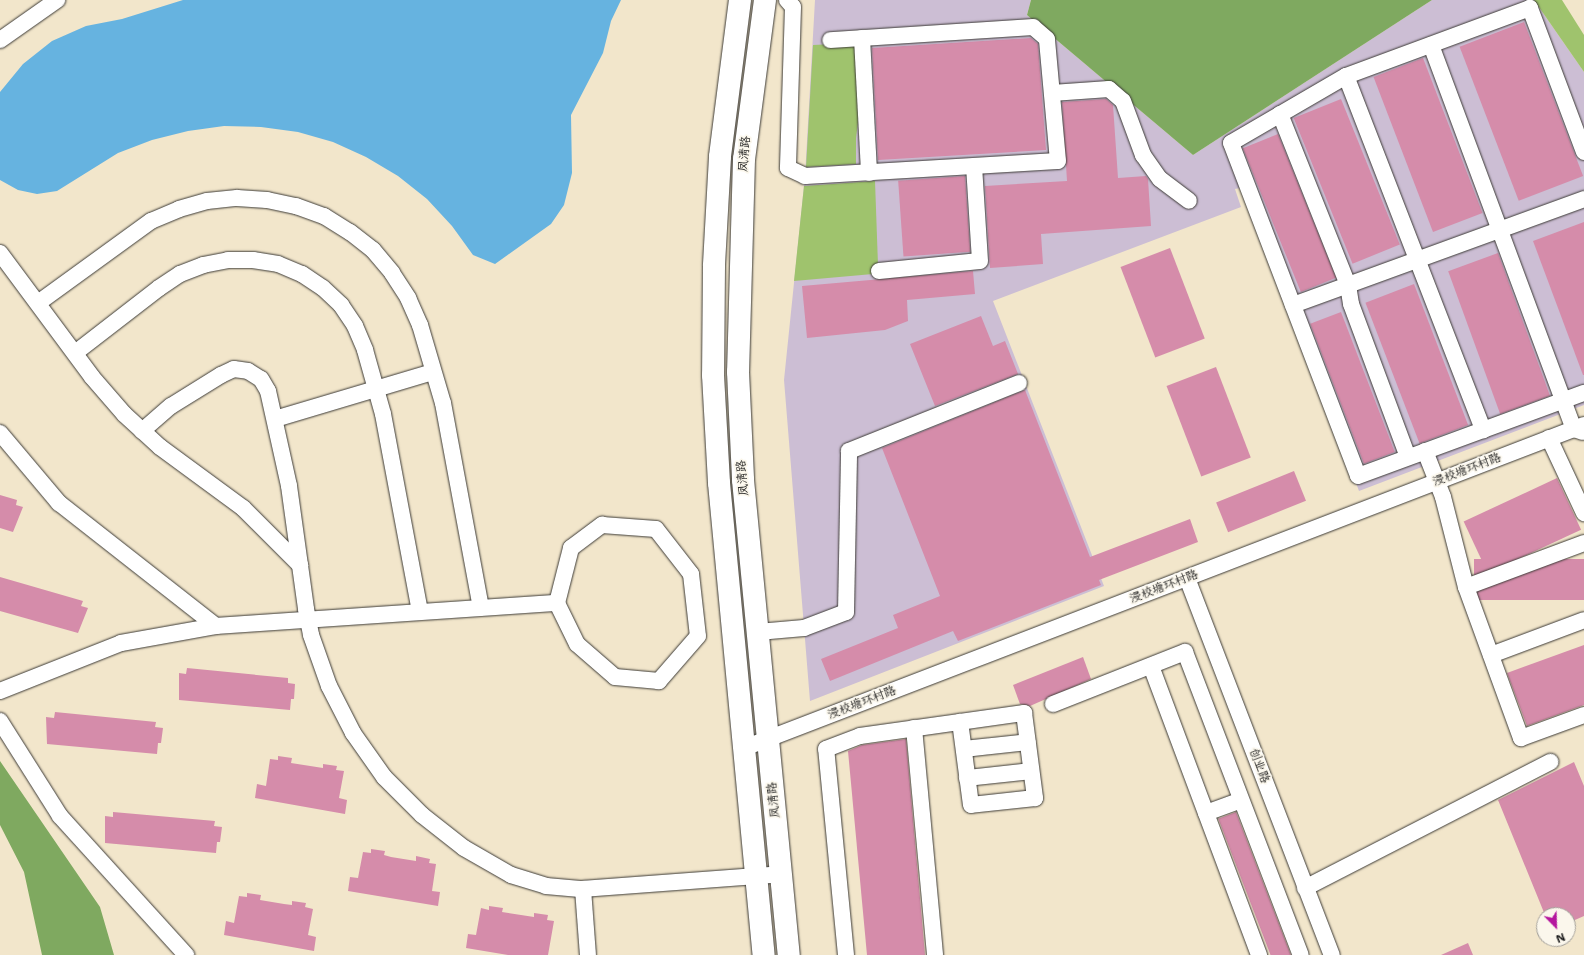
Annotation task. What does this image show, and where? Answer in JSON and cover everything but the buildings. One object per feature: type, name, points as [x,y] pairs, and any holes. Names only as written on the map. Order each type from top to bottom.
[{"type":"highway","name":"凤清路","points":[[740,0],[720,157],[714,266],[714,375],[719,483],[764,955]]},
{"type":"highway","name":"凤清路","points":[[764,0],[744,158],[738,319],[740,426],[768,739],[790,955]]},
{"type":"street","points":[[0,40],[57,0]]},
{"type":"street","points":[[787,0],[793,7],[788,168],[805,176],[1058,161],[1047,39],[1033,27],[830,40]]},
{"type":"street","points":[[1584,152],[1530,8],[1346,76],[1231,143],[1358,476],[1584,393]]},
{"type":"street","points":[[862,38],[868,173]]},
{"type":"street","points":[[1430,45],[1563,401],[1581,429]]},
{"type":"street","points":[[1346,76],[1483,430]]},
{"type":"street","points":[[1052,92],[1109,89],[1123,101],[1143,155],[1156,173],[1189,201]]},
{"type":"street","points":[[1280,114],[1348,285],[1351,304],[1408,457]]},
{"type":"street","points":[[879,271],[980,261],[974,166]]},
{"type":"street","points":[[38,303],[151,221],[179,209],[208,201],[237,198],[267,200],[296,206],[324,216],[350,232],[373,250],[392,273],[408,298],[420,325],[443,403],[481,608]]},
{"type":"street","points":[[1293,305],[1584,199]]},
{"type":"street","points":[[0,253],[74,353],[108,396],[142,431],[243,508],[300,565]]},
{"type":"street","points":[[74,353],[180,274],[203,264],[228,260],[254,260],[278,264],[302,274],[323,288],[341,306],[355,326],[376,389],[383,414],[420,612]]},
{"type":"street","points":[[142,431],[187,394],[234,369],[248,371],[261,379],[268,391],[289,486],[308,618],[319,660],[340,710],[368,756],[402,797],[464,848],[511,875],[546,886],[583,888],[782,874]]},
{"type":"street","points":[[275,419],[433,372]]},
{"type":"street","points":[[758,632],[804,628],[846,612],[849,451],[1019,383]]},
{"type":"street","name":"浸校塘环村路","points":[[744,748],[1549,438],[1581,429]]},
{"type":"street","points":[[0,433],[59,503],[216,626]]},
{"type":"street","points":[[1549,438],[1584,513]]},
{"type":"street","points":[[1425,451],[1437,482],[1466,587],[1521,738],[1584,715]]},
{"type":"street","points":[[602,524],[656,529],[691,574],[698,636],[659,681],[615,677],[577,644],[557,603],[571,548],[602,524]]},
{"type":"street","points":[[1466,587],[1584,543]]},
{"type":"street","name":"创业路","points":[[1187,578],[1332,955]]},
{"type":"street","points":[[0,691],[121,643],[216,626],[308,618],[557,603]]},
{"type":"street","points":[[1491,656],[1584,620]]},
{"type":"street","points":[[1053,704],[1185,652],[1301,955]]},
{"type":"street","points":[[1151,666],[1259,955]]},
{"type":"street","points":[[846,955],[826,749],[860,736],[1024,713],[1035,798],[971,804],[960,722]]},
{"type":"street","points":[[0,721],[60,816],[186,955]]},
{"type":"street","points":[[914,728],[934,955]]},
{"type":"street","points":[[964,749],[1028,742]]},
{"type":"street","points":[[1305,888],[1550,762]]},
{"type":"street","points":[[967,778],[1032,771]]},
{"type":"street","points":[[1206,813],[1241,800]]},
{"type":"street","points":[[583,888],[588,955]]},
{"type":"shaded area","points":[[815,0],[1031,0],[1027,15],[1193,155],[1432,0],[1534,0],[1584,72],[1584,405],[1359,491],[1245,187],[1235,189],[1241,207],[993,301],[1104,586],[810,701],[784,380],[805,176]]},
{"type":"green space","points":[[1031,0],[1432,0],[1193,155],[1027,15]]},
{"type":"green space","points":[[1534,0],[1562,0],[1584,35],[1584,72]]},
{"type":"green space","points":[[856,43],[861,99],[856,138],[856,164],[806,167],[813,45]]},
{"type":"green space","points":[[875,181],[878,265],[873,274],[794,281],[804,186]]},
{"type":"green space","points":[[0,761],[100,907],[114,955],[42,955],[24,872],[0,825]]},
{"type":"water","points":[[183,0],[621,0],[611,21],[603,53],[571,115],[572,173],[564,205],[551,224],[495,264],[473,255],[452,226],[427,199],[398,176],[366,157],[333,142],[298,132],[261,127],[224,126],[188,131],[152,140],[118,153],[57,191],[37,194],[18,190],[0,180],[0,92],[23,64],[52,41],[86,26],[122,19]]}]
